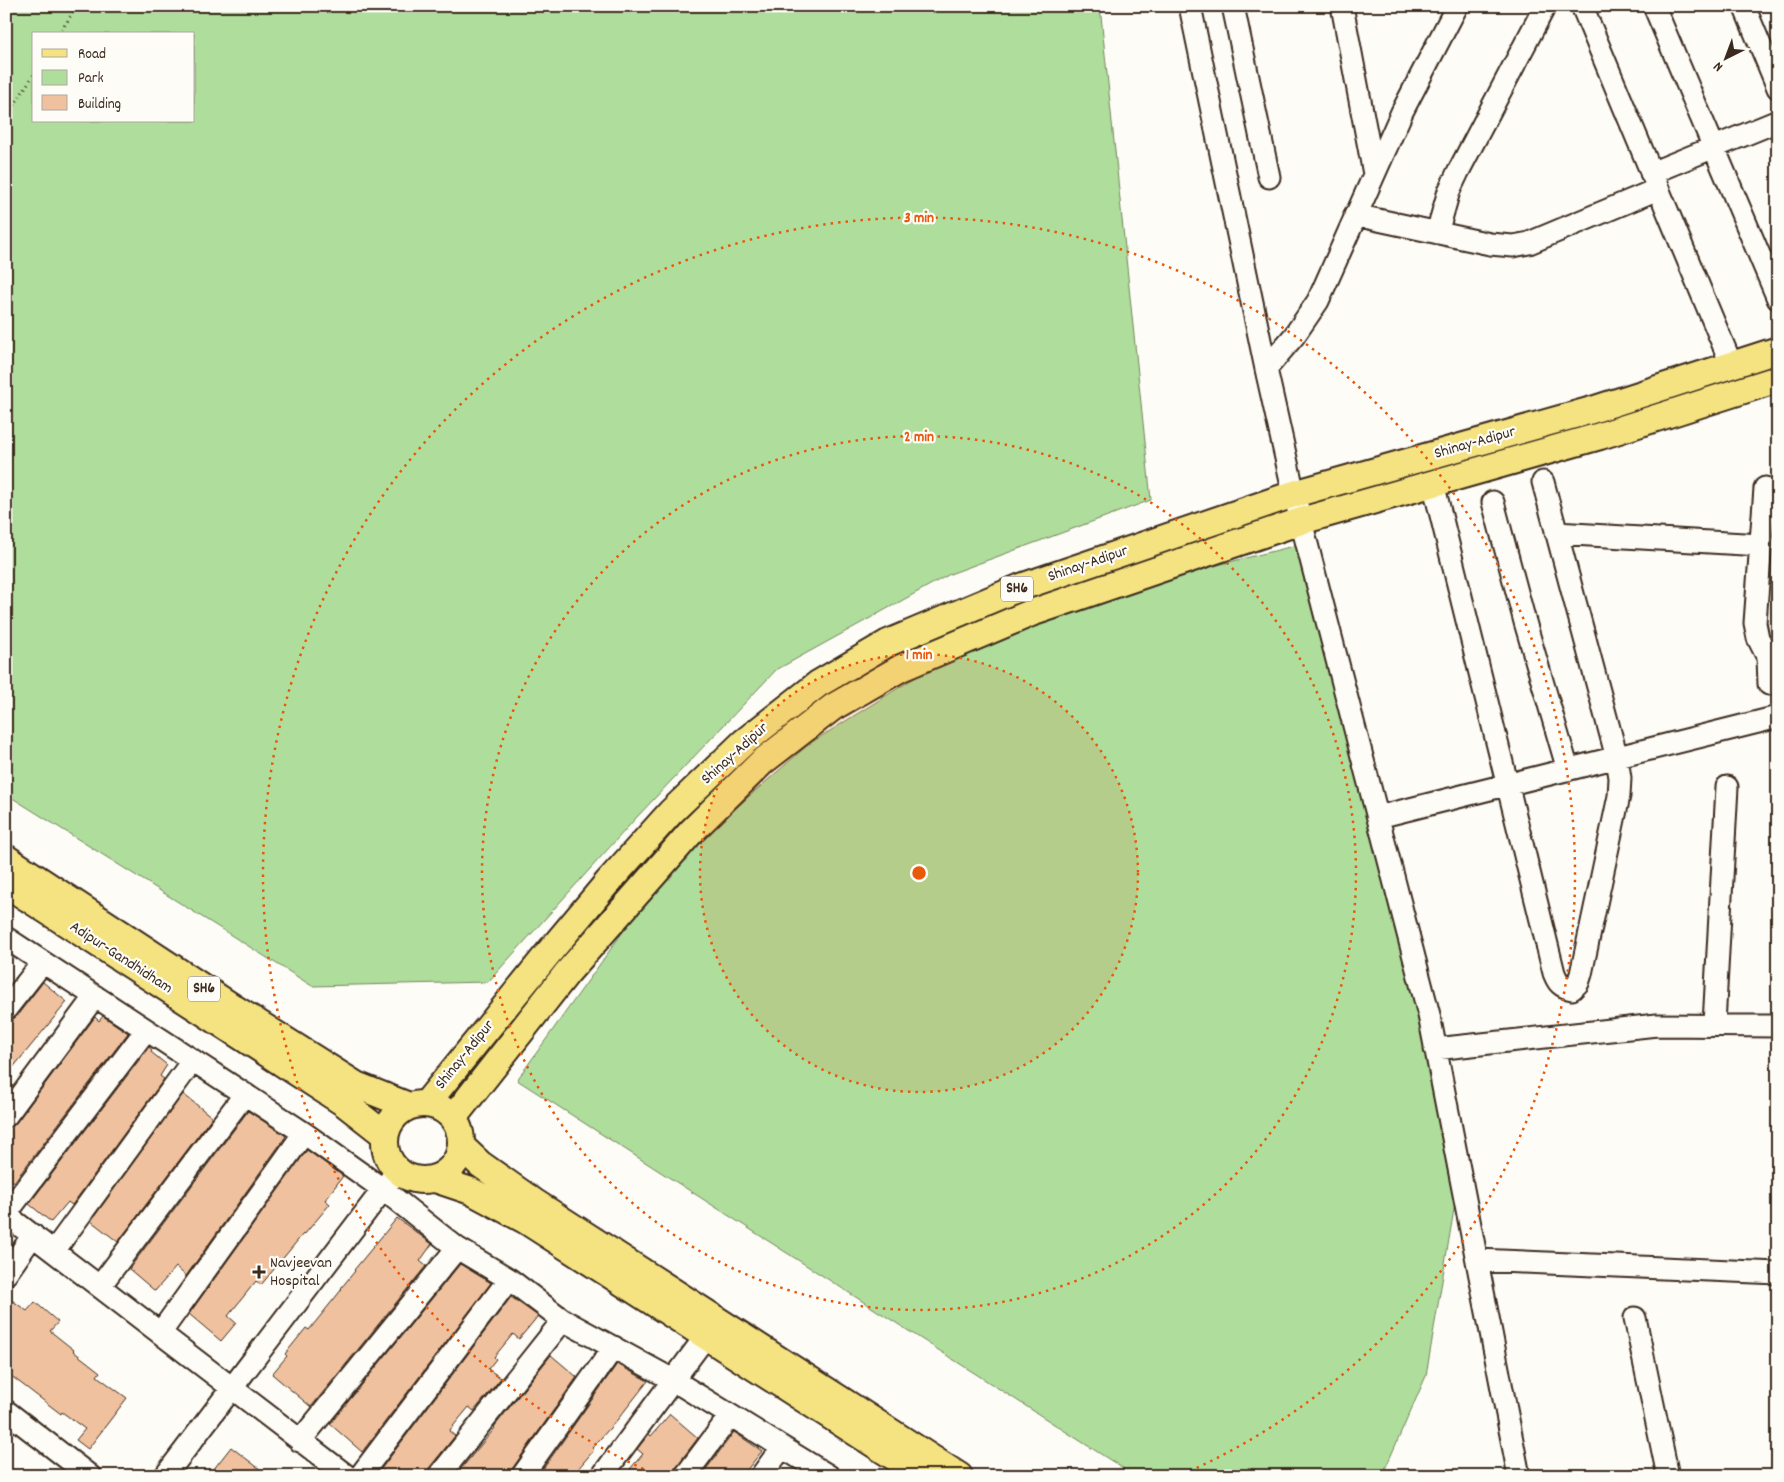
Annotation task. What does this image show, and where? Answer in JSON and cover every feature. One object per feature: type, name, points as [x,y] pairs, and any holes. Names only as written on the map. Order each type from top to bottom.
[{"type":"main road","name":"Shinay-Adipur","points":[[418,1105],[608,882],[671,812],[744,742],[818,684],[888,643],[1021,587],[1294,494],[1592,410],[1778,350]]},
{"type":"main road","name":"Shinay-Adipur","points":[[453,1118],[567,973],[691,832],[762,762],[833,707],[901,668],[1031,613],[1301,521],[1600,436],[1778,379]]},
{"type":"main road","name":"SH6","points":[[6,858],[234,1008],[356,1085],[418,1105],[441,1108],[453,1118]]},
{"type":"main road","name":"Adipur-Gandhidham","points":[[6,884],[344,1103],[385,1135]]},
{"type":"main road","name":"SH6","points":[[385,1135],[390,1123],[398,1112],[418,1105]]},
{"type":"main road","points":[[385,1135],[390,1181],[409,1178],[422,1181],[435,1179],[448,1172],[457,1161],[462,1147],[460,1132],[453,1118]]},
{"type":"main road","points":[[462,1147],[480,1164],[534,1202],[958,1475]]},
{"type":"main road","points":[[435,1179],[471,1191],[525,1220],[924,1476]]},
{"type":"street","points":[[1190,6],[1294,494],[1429,1015],[1519,1476]]},
{"type":"street","points":[[1232,6],[1269,176]]},
{"type":"street","points":[[1342,6],[1374,174]]},
{"type":"street","points":[[1266,369],[1294,336],[1318,301],[1402,112],[1457,6]]},
{"type":"street","points":[[1437,233],[1449,191],[1458,172],[1545,6]]},
{"type":"street","points":[[1582,6],[1732,366]]},
{"type":"street","points":[[1654,6],[1778,299]]},
{"type":"street","points":[[1744,6],[1778,88]]},
{"type":"street","points":[[1356,216],[1490,244],[1513,246],[1529,243],[1655,181],[1714,147],[1778,121]]},
{"type":"street","points":[[1433,484],[1554,973],[1558,983],[1565,988],[1572,989],[1578,984],[1581,974],[1619,796],[1620,778],[1617,758],[1543,482]]},
{"type":"street","points":[[1765,488],[1755,623],[1758,638],[1768,658],[1769,684]]},
{"type":"street","points":[[1493,502],[1525,622],[1568,770]]},
{"type":"street","points":[[1556,533],[1761,545]]},
{"type":"street","points":[[1378,817],[1778,717]]},
{"type":"street","points":[[1714,1024],[1727,787]]},
{"type":"street","points":[[6,938],[304,1133],[390,1181],[457,1248],[508,1280],[563,1320],[674,1380],[829,1476]]},
{"type":"street","points":[[6,1009],[43,962]]},
{"type":"street","points":[[6,1116],[95,996]]},
{"type":"street","points":[[1435,1049],[1632,1027],[1714,1024],[1778,1026]]},
{"type":"street","points":[[146,1030],[6,1214],[347,1476]]},
{"type":"street","points":[[54,1252],[193,1060]]},
{"type":"street","points":[[100,1286],[245,1094]]},
{"type":"street","points":[[161,1332],[304,1133]]},
{"type":"street","points":[[165,1476],[390,1181]]},
{"type":"street","points":[[6,1274],[33,1235]]},
{"type":"street","points":[[300,1441],[457,1248]]},
{"type":"street","points":[[1477,1260],[1778,1272]]},
{"type":"street","points":[[360,1476],[508,1280]]},
{"type":"street","points":[[1635,1318],[1668,1476]]},
{"type":"street","points":[[439,1476],[563,1320]]},
{"type":"street","points":[[602,1476],[706,1336]]},
{"type":"street","points":[[522,1476],[614,1347]]},
{"type":"street","points":[[6,1411],[90,1476]]},
{"type":"street","points":[[684,1476],[730,1416]]},
{"type":"street","points":[[761,1476],[782,1447]]},
{"type":"path","points":[[60,32],[77,6]]},
{"type":"path","points":[[6,118],[32,77]]},
{"type":"green space","points":[[6,6],[1100,6],[1151,500],[950,574],[776,670],[636,818],[488,982],[312,986],[6,794]]},
{"type":"green space","points":[[1318,540],[1462,1162],[1426,1376],[1382,1476],[1135,1476],[517,1080],[640,908],[713,828],[809,744],[940,662],[1097,595]]},
{"type":"building","points":[[43,982],[67,1002],[6,1076],[6,1021],[16,1017]]},
{"type":"building","points":[[103,1016],[128,1033],[14,1182],[6,1176],[6,1128],[16,1123],[95,1017],[99,1021]]},
{"type":"building","points":[[149,1047],[152,1050],[151,1052],[167,1065],[160,1076],[164,1079],[72,1205],[68,1202],[51,1222],[29,1204]]},
{"type":"building","points":[[183,1094],[212,1117],[118,1242],[91,1221]]},
{"type":"building","points":[[248,1111],[286,1136],[186,1276],[176,1267],[155,1291],[129,1269]]},
{"type":"building","points":[[307,1150],[343,1176],[325,1200],[330,1204],[261,1285],[256,1281],[228,1316],[236,1323],[221,1341],[189,1314]]},
{"type":"building","points":[[397,1218],[432,1244],[420,1261],[426,1266],[311,1407],[272,1374],[287,1356],[285,1354],[306,1328],[309,1330],[342,1289],[354,1270]]},
{"type":"building","points":[[460,1264],[491,1283],[362,1452],[330,1424]]},
{"type":"building","points":[[6,1296],[27,1311],[35,1302],[58,1322],[50,1331],[100,1372],[97,1376],[127,1398],[88,1449],[76,1440],[85,1429],[62,1412],[61,1414],[6,1372]]},
{"type":"building","points":[[511,1297],[538,1316],[519,1339],[513,1334],[494,1357],[496,1359],[488,1369],[501,1378],[474,1411],[469,1407],[449,1431],[455,1436],[429,1468],[427,1476],[390,1476],[381,1469]]},
{"type":"building","points":[[551,1355],[577,1377],[512,1469],[510,1476],[455,1476],[495,1428]]},
{"type":"building","points":[[617,1364],[648,1381],[592,1448],[594,1450],[572,1476],[538,1476]]},
{"type":"building","points":[[670,1414],[698,1438],[675,1468],[673,1476],[638,1476],[630,1469],[643,1454],[637,1449],[649,1434],[651,1436]]},
{"type":"building","points":[[734,1432],[762,1451],[742,1476],[701,1476]]},
{"type":"building","points":[[231,1447],[269,1476],[221,1476],[213,1470]]},
{"type":"place","name":"Navjeevan Hospital","points":[[259,1272]]}]
